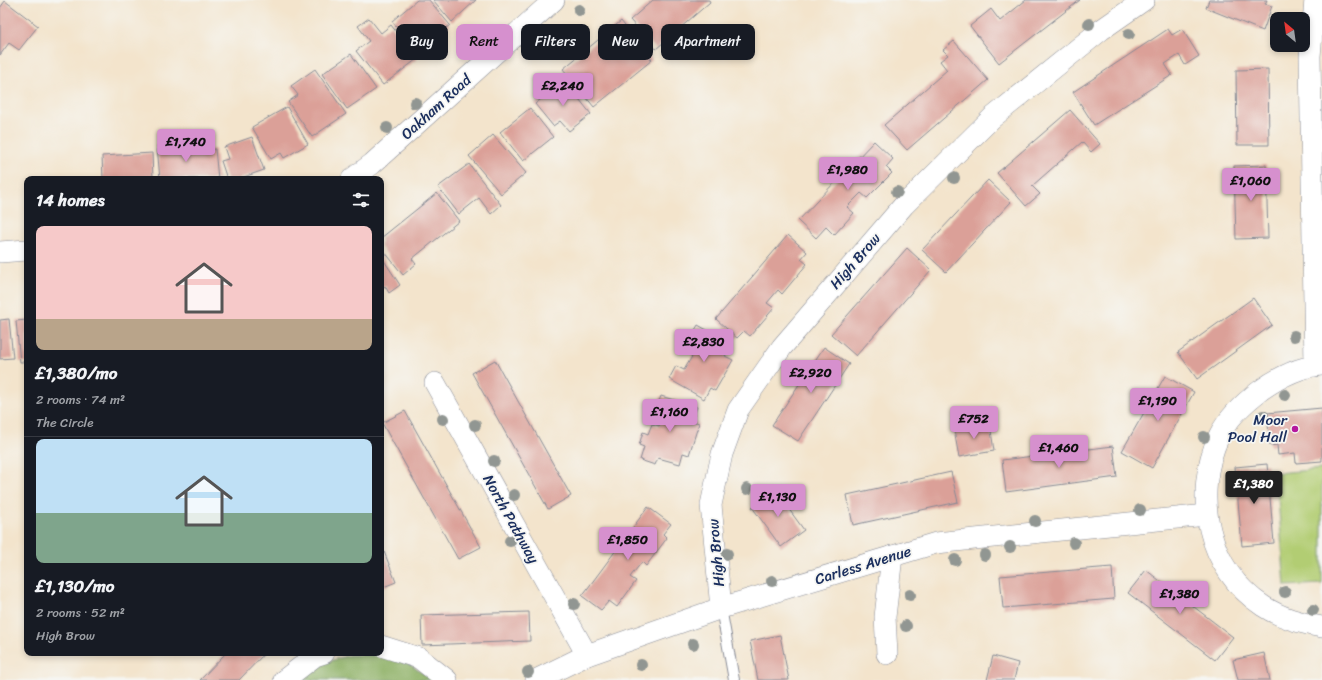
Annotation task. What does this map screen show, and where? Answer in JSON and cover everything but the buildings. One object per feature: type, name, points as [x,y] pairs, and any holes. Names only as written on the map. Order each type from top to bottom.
[{"type":"street","name":"Oakham Road","points":[[356,176],[372,164],[554,0]]},
{"type":"street","name":"High Brow","points":[[721,608],[712,505],[722,454],[738,410],[782,347],[904,205],[992,118],[1101,30],[1144,0]]},
{"type":"street","points":[[1315,0],[1310,56],[1319,366],[1276,379],[1244,403],[1227,424],[1219,436],[1206,474],[1206,515],[1216,550],[1235,581],[1262,606],[1295,622],[1322,627]]},
{"type":"street","points":[[0,252],[24,250]]},
{"type":"street","name":"North Pathway","points":[[435,383],[587,656]]},
{"type":"street","name":"Carless Avenue","points":[[536,680],[587,656],[721,608],[936,544],[1206,515]]},
{"type":"street","points":[[887,654],[885,617],[892,556]]},
{"type":"street","points":[[384,647],[418,658],[447,680]]},
{"type":"street","points":[[284,680],[315,656]]},
{"type":"lane","points":[[721,608],[734,680]]},
{"type":"green space","points":[[1322,469],[1322,584],[1285,586],[1276,473]]},
{"type":"green space","points":[[346,656],[383,656],[409,664],[433,680],[296,680],[320,664]]},
{"type":"place","name":"Moor Pool Hall","points":[[1295,429]]}]
